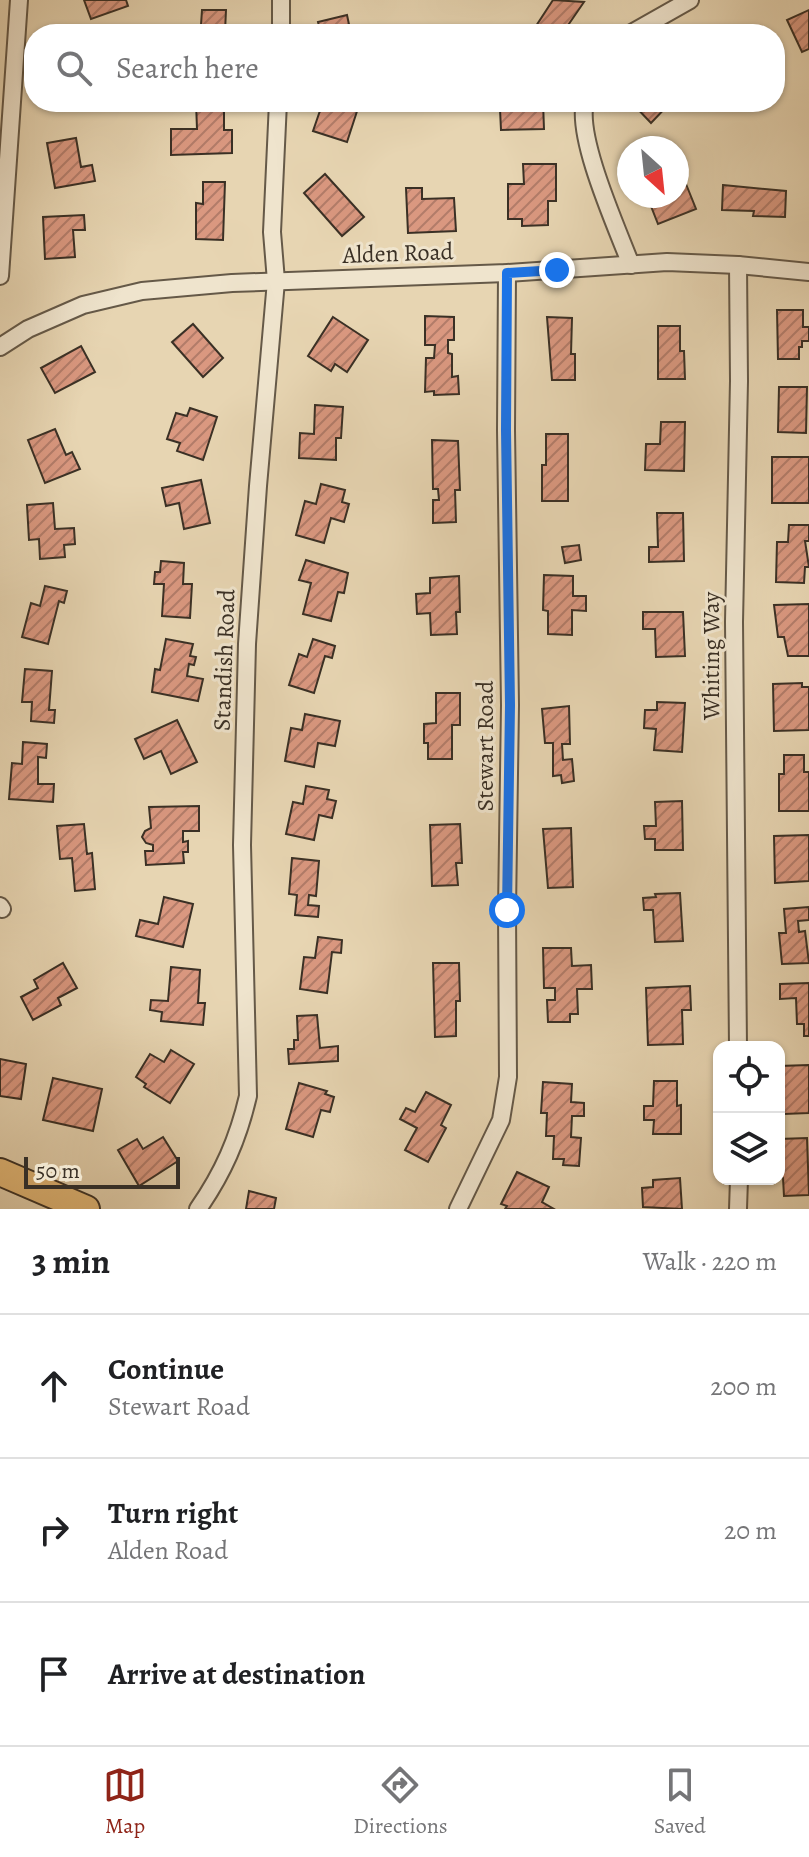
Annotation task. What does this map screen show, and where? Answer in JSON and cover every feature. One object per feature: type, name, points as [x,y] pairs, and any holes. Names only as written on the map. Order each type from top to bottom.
[{"type":"main road","points":[[0,1172],[86,1209]]},
{"type":"street","points":[[0,276],[19,0]]},
{"type":"street","points":[[281,0],[281,24]]},
{"type":"street","points":[[648,24],[690,0]]},
{"type":"street","name":"Standish Road","points":[[198,1209],[220,1177],[248,1096],[242,845],[247,644],[276,281],[272,232],[278,112]]},
{"type":"street","points":[[583,112],[589,149],[631,265]]},
{"type":"street","name":"Alden Road","points":[[0,347],[28,329],[83,305],[142,291],[276,281],[507,273],[667,262],[809,272]]},
{"type":"street","name":"Whiting Way","points":[[738,265],[734,622],[738,1041]]},
{"type":"street","name":"Stewart Road","points":[[458,1209],[501,1120],[508,1077],[510,705],[507,273]]},
{"type":"street","points":[[738,1209],[739,1185]]},
{"type":"building","points":[[84,0],[126,0],[128,6],[91,19]]},
{"type":"building","points":[[553,0],[584,2],[569,24],[537,24]]},
{"type":"building","points":[[202,10],[226,10],[225,24],[201,24]]},
{"type":"building","points":[[809,10],[809,49],[802,52],[787,20]]},
{"type":"building","points":[[347,15],[349,24],[318,24]]},
{"type":"building","points":[[196,112],[224,112],[224,130],[232,130],[232,153],[171,155],[171,129],[197,129]]},
{"type":"building","points":[[320,112],[357,112],[347,142],[313,131]]},
{"type":"building","points":[[500,112],[543,112],[544,129],[501,130]]},
{"type":"building","points":[[641,112],[661,112],[651,123]]},
{"type":"building","points":[[76,138],[81,167],[92,165],[95,181],[55,188],[47,143]]},
{"type":"building","points":[[523,164],[556,164],[556,201],[548,201],[548,225],[522,226],[522,219],[508,219],[508,184],[524,184]]},
{"type":"building","points":[[325,174],[364,217],[342,236],[304,193]]},
{"type":"building","points":[[203,182],[225,182],[223,240],[196,239],[196,203],[203,204]]},
{"type":"building","points":[[723,185],[786,191],[785,217],[753,216],[754,211],[722,210]]},
{"type":"building","points":[[406,188],[422,188],[422,199],[454,198],[456,231],[408,233]]},
{"type":"building","points":[[689,192],[696,209],[658,224],[652,208],[689,208]]},
{"type":"building","points":[[84,215],[85,230],[73,230],[75,257],[45,259],[43,217]]},
{"type":"building","points":[[777,310],[803,310],[803,327],[809,327],[809,341],[802,341],[799,359],[778,359]]},
{"type":"building","points":[[425,316],[454,317],[454,340],[448,340],[448,353],[452,354],[452,377],[458,376],[459,394],[434,395],[434,391],[425,392],[426,358],[434,358],[435,345],[425,345]]},
{"type":"building","points":[[333,317],[368,340],[347,372],[335,364],[331,371],[308,356]]},
{"type":"building","points":[[547,317],[572,318],[571,354],[575,354],[575,380],[552,380]]},
{"type":"building","points":[[193,324],[223,358],[203,377],[172,342]]},
{"type":"building","points":[[658,326],[680,326],[685,379],[658,379]]},
{"type":"building","points":[[81,346],[95,372],[55,393],[41,368]]},
{"type":"building","points":[[779,387],[807,387],[806,433],[778,432]]},
{"type":"building","points":[[315,405],[343,407],[341,438],[336,438],[336,460],[299,458],[300,433],[314,434]]},
{"type":"building","points":[[190,408],[217,417],[203,460],[177,451],[180,443],[167,439],[176,413],[187,416]]},
{"type":"building","points":[[661,422],[685,422],[684,471],[645,470],[646,444],[660,444]]},
{"type":"building","points":[[55,429],[66,455],[72,452],[80,469],[45,483],[28,440]]},
{"type":"building","points":[[546,434],[568,434],[568,501],[542,501]]},
{"type":"building","points":[[432,440],[458,441],[460,490],[455,490],[456,522],[433,523],[433,500],[439,500],[438,489],[433,489]]},
{"type":"building","points":[[772,457],[809,457],[809,503],[772,503]]},
{"type":"building","points":[[201,480],[210,523],[184,529],[179,503],[166,506],[162,488]]},
{"type":"building","points":[[321,484],[345,490],[342,502],[349,504],[344,522],[331,518],[324,543],[296,535],[305,501],[316,504]]},
{"type":"building","points":[[53,503],[55,529],[74,528],[75,544],[64,545],[65,557],[40,559],[39,539],[29,540],[27,505]]},
{"type":"building","points":[[657,513],[683,513],[684,561],[649,562],[649,547],[658,547]]},
{"type":"building","points":[[789,525],[809,525],[809,541],[805,541],[809,567],[805,567],[804,583],[776,582],[777,542],[788,542]]},
{"type":"building","points":[[579,545],[581,560],[565,563],[562,547]]},
{"type":"building","points":[[306,560],[348,573],[344,593],[338,592],[331,621],[303,614],[311,583],[299,580]]},
{"type":"building","points":[[161,561],[184,563],[183,584],[192,584],[190,618],[162,616],[164,584],[154,584],[155,572],[160,572]]},
{"type":"building","points":[[544,575],[573,576],[573,596],[586,596],[586,611],[572,610],[572,635],[548,634],[548,611],[543,610]]},
{"type":"building","points":[[459,576],[457,634],[431,635],[430,613],[417,614],[416,594],[430,593],[430,578]]},
{"type":"building","points":[[45,586],[67,591],[64,603],[59,601],[48,644],[22,637],[31,603],[40,606]]},
{"type":"building","points":[[809,604],[809,656],[788,656],[784,637],[778,637],[774,605]]},
{"type":"building","points":[[643,612],[683,612],[685,656],[656,657],[655,629],[643,629]]},
{"type":"building","points":[[166,639],[193,644],[190,656],[196,657],[194,665],[189,664],[187,676],[203,679],[198,701],[152,692],[155,669],[160,670]]},
{"type":"building","points":[[313,639],[335,646],[332,658],[325,656],[314,693],[289,685],[299,654],[307,657]]},
{"type":"building","points":[[25,669],[52,671],[49,710],[55,710],[54,723],[31,721],[32,702],[22,702]]},
{"type":"building","points":[[802,683],[802,687],[809,687],[809,730],[774,731],[773,684]]},
{"type":"building","points":[[436,693],[460,693],[460,725],[452,725],[452,759],[428,759],[428,743],[424,743],[424,724],[436,723]]},
{"type":"building","points":[[657,702],[685,703],[682,752],[654,750],[656,729],[644,728],[645,710],[657,710]]},
{"type":"building","points":[[569,706],[570,744],[562,744],[563,760],[572,759],[574,781],[562,783],[561,775],[553,776],[553,743],[545,743],[542,709]]},
{"type":"building","points":[[305,714],[340,721],[335,746],[318,743],[314,767],[285,761],[291,728],[302,730]]},
{"type":"building","points":[[177,720],[197,762],[171,774],[161,751],[144,759],[135,739]]},
{"type":"building","points":[[23,742],[47,744],[46,758],[38,757],[38,784],[54,784],[53,802],[9,799],[12,763],[22,764]]},
{"type":"building","points":[[784,755],[804,755],[804,772],[809,772],[809,811],[779,811],[779,774],[784,774]]},
{"type":"building","points":[[306,786],[329,790],[327,799],[336,801],[332,818],[319,815],[314,840],[286,834],[293,802],[303,804]]},
{"type":"building","points":[[682,801],[683,850],[655,850],[655,839],[645,839],[644,826],[656,826],[655,802]]},
{"type":"building","points":[[199,806],[199,831],[183,831],[183,842],[188,841],[188,852],[183,852],[184,863],[146,865],[145,851],[153,851],[153,845],[146,843],[142,837],[151,828],[149,807]]},
{"type":"building","points":[[84,824],[87,854],[92,853],[95,889],[75,891],[72,858],[60,859],[57,826]]},
{"type":"building","points":[[460,824],[462,863],[456,863],[458,885],[432,886],[430,825]]},
{"type":"building","points":[[571,828],[573,887],[548,888],[543,829]]},
{"type":"building","points":[[809,835],[809,881],[775,883],[774,836]]},
{"type":"building","points":[[292,858],[319,861],[316,896],[309,895],[308,905],[319,906],[318,917],[295,915],[297,895],[289,894]]},
{"type":"building","points":[[680,893],[683,941],[655,942],[653,910],[644,910],[643,898]]},
{"type":"building","points":[[164,897],[193,904],[183,947],[136,936],[140,920],[158,924]]},
{"type":"building","points":[[809,907],[809,920],[798,921],[799,932],[805,931],[809,963],[782,964],[779,933],[786,933],[784,909]]},
{"type":"building","points":[[318,937],[342,940],[341,953],[332,952],[327,993],[300,989],[304,957],[315,958]]},
{"type":"building","points":[[543,948],[571,948],[572,966],[591,965],[592,989],[577,989],[578,1014],[570,1014],[570,1022],[548,1022],[547,1000],[555,1000],[555,988],[544,988]]},
{"type":"building","points":[[63,963],[77,988],[58,998],[61,1005],[33,1020],[21,997],[38,988],[34,980]]},
{"type":"building","points":[[433,963],[459,963],[460,1001],[456,1001],[456,1036],[435,1037]]},
{"type":"building","points":[[171,967],[200,970],[198,1003],[205,1003],[203,1025],[161,1021],[162,1012],[150,1010],[151,1000],[168,1001]]},
{"type":"building","points":[[809,983],[809,1036],[804,1036],[804,1024],[797,1024],[796,998],[780,999],[780,984]]},
{"type":"building","points":[[690,986],[691,1010],[682,1010],[683,1044],[648,1045],[646,988]]},
{"type":"building","points":[[317,1015],[320,1048],[338,1046],[338,1061],[289,1064],[288,1049],[294,1049],[294,1040],[298,1040],[297,1016]]},
{"type":"building","points":[[171,1050],[194,1064],[170,1103],[144,1087],[146,1084],[136,1077],[150,1054],[164,1062]]},
{"type":"building","points":[[0,1059],[26,1064],[21,1099],[0,1096]]},
{"type":"building","points":[[809,1065],[809,1113],[785,1114],[785,1066]]},
{"type":"building","points":[[53,1078],[102,1089],[93,1131],[43,1120]]},
{"type":"building","points":[[654,1081],[677,1081],[681,1134],[653,1134],[654,1120],[644,1120],[644,1106],[653,1106]]},
{"type":"building","points":[[543,1082],[572,1084],[571,1102],[584,1103],[584,1116],[572,1116],[571,1137],[581,1138],[579,1166],[563,1165],[564,1159],[553,1159],[554,1136],[546,1136],[547,1113],[541,1113]]},
{"type":"building","points":[[299,1083],[327,1091],[325,1094],[334,1097],[330,1112],[321,1110],[313,1137],[286,1129]]},
{"type":"building","points":[[426,1092],[451,1105],[441,1125],[446,1128],[428,1162],[405,1150],[417,1128],[400,1119],[406,1108],[415,1112]]},
{"type":"building","points":[[163,1137],[178,1161],[139,1186],[118,1150],[137,1139],[143,1149]]},
{"type":"building","points":[[807,1138],[809,1195],[784,1196],[785,1139]]},
{"type":"building","points":[[517,1172],[549,1187],[542,1202],[554,1209],[505,1209],[507,1206],[501,1204]]},
{"type":"building","points":[[680,1178],[682,1209],[643,1207],[642,1188],[653,1187],[653,1180]]},
{"type":"building","points":[[249,1191],[276,1198],[274,1209],[246,1209]]},
{"type":"route","points":[[507,910],[510,705],[507,273],[557,270]]}]
